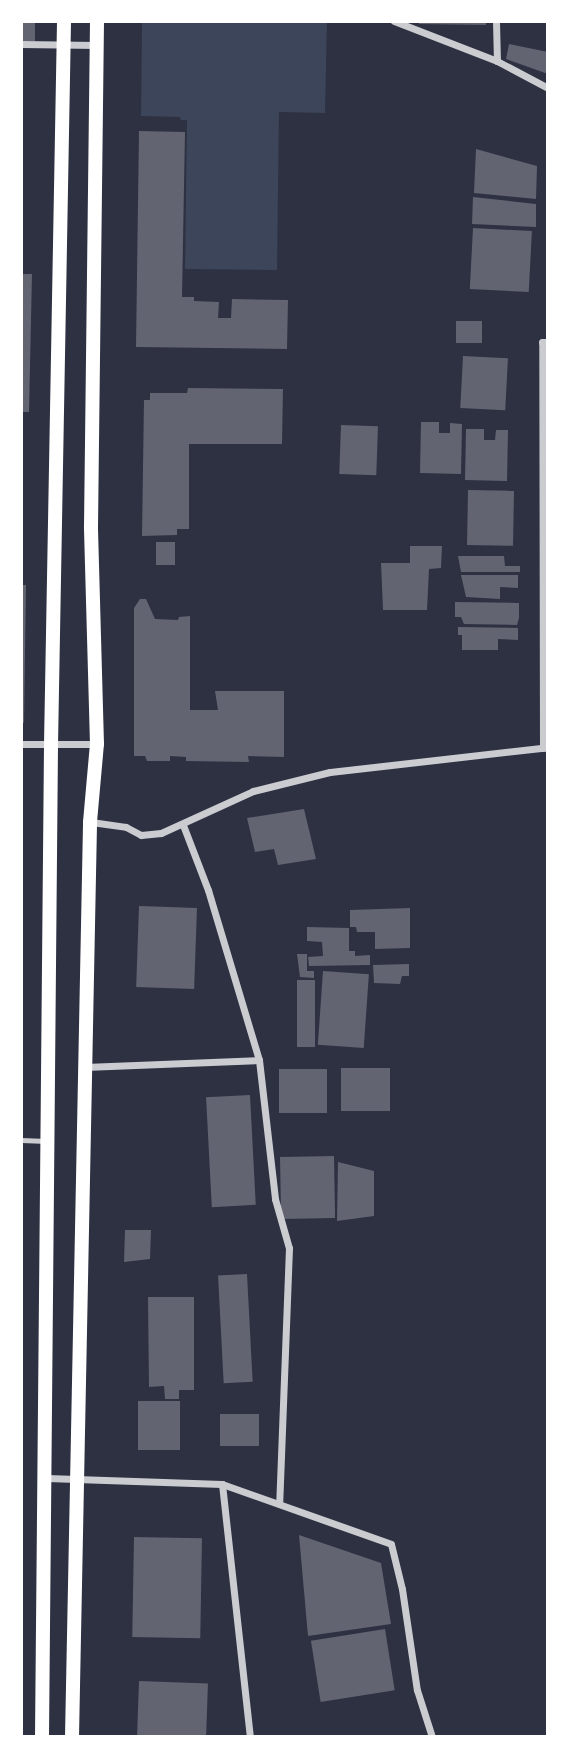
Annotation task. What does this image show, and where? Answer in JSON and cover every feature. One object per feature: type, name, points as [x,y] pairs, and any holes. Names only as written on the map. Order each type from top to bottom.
[{"type":"main road","points":[[42,1737],[47,1478],[51,745],[64,21]]},
{"type":"main road","points":[[72,1737],[90,822],[97,744],[91,499],[97,21]]},
{"type":"street","points":[[394,21],[497,61],[548,88]]},
{"type":"street","points":[[496,21],[497,61]]},
{"type":"street","points":[[21,44],[98,45]]},
{"type":"street","points":[[90,822],[126,827],[141,835],[161,834],[253,791],[330,772],[545,747],[542,342],[548,342]]},
{"type":"street","points":[[21,744],[97,744]]},
{"type":"street","points":[[183,825],[208,890],[259,1060],[275,1199],[289,1248],[279,1504]]},
{"type":"street","points":[[85,1067],[259,1060]]},
{"type":"street","points":[[47,1478],[222,1484],[391,1544],[417,1690],[432,1737]]},
{"type":"street","points":[[222,1484],[250,1737]]},
{"type":"lane","points":[[21,1140],[50,1141]]},
{"type":"shaded area","points":[[142,21],[327,23],[325,113],[279,112],[277,270],[185,269],[187,120],[181,120],[180,117],[141,116]]},
{"type":"building","points":[[21,21],[35,21],[35,41],[21,41]]},
{"type":"building","points":[[419,21],[486,21],[486,25],[419,24]]},
{"type":"building","points":[[509,44],[548,52],[548,74],[506,59]]},
{"type":"building","points":[[139,131],[185,132],[182,297],[194,297],[194,301],[219,302],[218,318],[231,318],[232,299],[288,300],[287,349],[136,347]]},
{"type":"building","points":[[476,149],[537,166],[536,199],[474,193]]},
{"type":"building","points":[[473,197],[536,204],[536,227],[472,224]]},
{"type":"building","points":[[473,228],[532,231],[529,292],[470,289]]},
{"type":"building","points":[[21,274],[32,274],[29,412],[21,412]]},
{"type":"building","points":[[456,321],[482,321],[482,343],[456,343]]},
{"type":"building","points":[[463,356],[508,358],[505,410],[460,408]]},
{"type":"building","points":[[188,388],[283,389],[282,444],[189,444],[189,529],[177,529],[177,535],[142,536],[144,400],[150,400],[150,393],[187,393]]},
{"type":"building","points":[[421,422],[439,422],[439,433],[450,433],[450,423],[462,424],[461,474],[420,473]]},
{"type":"building","points":[[341,425],[378,426],[376,475],[339,474]]},
{"type":"building","points":[[466,429],[484,429],[484,440],[495,440],[496,430],[508,430],[507,481],[465,480]]},
{"type":"building","points":[[468,490],[514,491],[513,546],[467,545]]},
{"type":"building","points":[[156,542],[175,542],[175,565],[156,565]]},
{"type":"building","points":[[410,546],[442,546],[441,568],[429,569],[427,610],[383,610],[381,563],[410,563]]},
{"type":"building","points":[[458,556],[504,556],[505,566],[520,566],[520,572],[461,572]]},
{"type":"building","points":[[461,575],[518,575],[518,588],[500,587],[500,599],[466,597]]},
{"type":"building","points":[[21,585],[26,585],[24,723],[21,722]]},
{"type":"building","points":[[140,599],[146,599],[155,619],[178,620],[179,617],[190,616],[190,710],[218,710],[215,691],[284,691],[284,757],[248,756],[249,762],[186,761],[186,757],[170,756],[170,761],[147,761],[145,756],[134,756],[134,608]]},
{"type":"building","points":[[455,602],[519,603],[517,625],[464,624],[461,617],[455,617]]},
{"type":"building","points":[[458,627],[518,628],[518,640],[498,639],[498,650],[462,650],[462,635],[458,635]]},
{"type":"building","points":[[304,809],[316,859],[278,865],[274,849],[255,852],[247,818]]},
{"type":"building","points":[[139,906],[197,908],[194,989],[136,987]]},
{"type":"building","points":[[410,908],[410,948],[375,949],[375,932],[357,932],[356,927],[350,927],[350,910]]},
{"type":"building","points":[[307,927],[349,928],[349,951],[355,951],[355,956],[370,955],[370,965],[309,966],[308,957],[323,956],[322,942],[307,941]]},
{"type":"building","points":[[297,954],[307,954],[307,971],[314,971],[314,978],[300,977]]},
{"type":"building","points":[[409,964],[409,976],[402,976],[400,984],[374,983],[373,965]]},
{"type":"building","points":[[323,971],[369,974],[364,1048],[318,1045]]},
{"type":"building","points":[[297,980],[315,980],[315,1047],[297,1047]]},
{"type":"building","points":[[341,1068],[390,1068],[390,1111],[341,1111]]},
{"type":"building","points":[[279,1069],[327,1069],[327,1113],[279,1113]]},
{"type":"building","points":[[250,1095],[256,1205],[212,1207],[206,1097]]},
{"type":"building","points":[[334,1156],[335,1218],[281,1219],[280,1157]]},
{"type":"building","points":[[338,1162],[374,1171],[374,1216],[337,1221]]},
{"type":"building","points":[[125,1230],[151,1230],[150,1259],[124,1262]]},
{"type":"building","points":[[247,1274],[253,1382],[224,1383],[218,1276]]},
{"type":"building","points":[[148,1297],[194,1297],[194,1390],[179,1390],[179,1399],[165,1399],[164,1386],[149,1387]]},
{"type":"building","points":[[138,1401],[180,1401],[180,1450],[138,1450]]},
{"type":"building","points":[[220,1414],[259,1414],[259,1446],[220,1446]]},
{"type":"building","points":[[299,1535],[381,1563],[391,1624],[308,1636]]},
{"type":"building","points":[[134,1537],[202,1538],[200,1638],[132,1637]]},
{"type":"building","points":[[385,1629],[395,1690],[321,1702],[311,1641]]},
{"type":"building","points":[[139,1681],[208,1683],[206,1737],[137,1737]]}]
